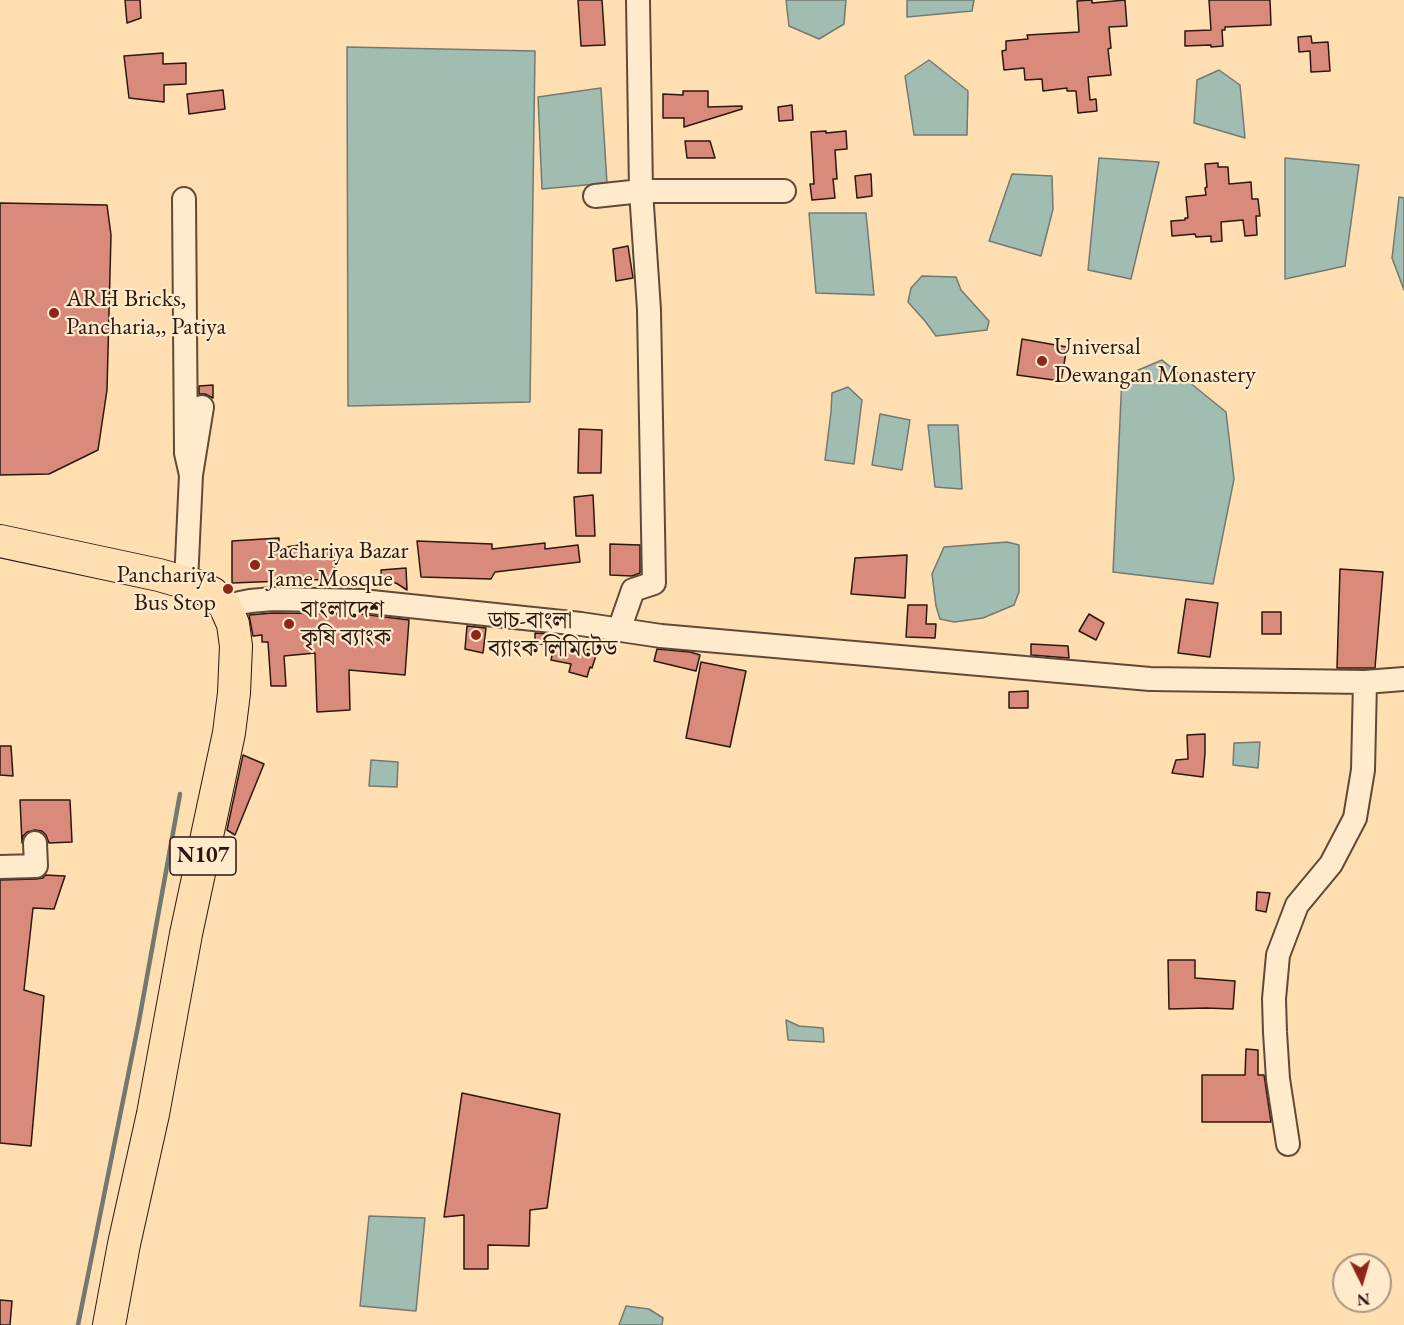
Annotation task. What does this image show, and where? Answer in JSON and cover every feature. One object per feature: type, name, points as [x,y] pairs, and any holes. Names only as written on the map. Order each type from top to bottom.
[{"type":"highway","points":[[0,541],[186,582],[212,593],[225,606]]},
{"type":"highway","name":"N107","points":[[109,1325],[124,1244],[158,1093],[186,934],[229,734],[236,646],[233,624],[225,606]]},
{"type":"street","points":[[619,630],[633,590],[654,583],[649,310],[640,191],[638,0]]},
{"type":"street","points":[[595,196],[640,191],[784,191]]},
{"type":"street","points":[[184,199],[186,453],[191,475]]},
{"type":"street","points":[[186,582],[191,475],[202,407]]},
{"type":"street","points":[[225,606],[273,598],[362,601],[743,643],[1150,679],[1365,682],[1404,679]]},
{"type":"street","points":[[1288,1144],[1278,1079],[1275,1032],[1274,999],[1278,955],[1297,905],[1331,864],[1355,818],[1363,770],[1365,682]]},
{"type":"street","points":[[0,867],[36,866],[35,843]]},
{"type":"shaded area","points":[[786,0],[846,0],[844,24],[819,39],[789,26]]},
{"type":"shaded area","points":[[907,0],[974,0],[972,11],[907,17]]},
{"type":"shaded area","points":[[347,47],[535,51],[530,402],[348,406]]},
{"type":"shaded area","points":[[929,60],[968,91],[967,135],[914,135],[905,76]]},
{"type":"shaded area","points":[[1219,70],[1240,85],[1245,138],[1194,123],[1197,80]]},
{"type":"shaded area","points":[[601,88],[607,183],[542,189],[538,97]]},
{"type":"shaded area","points":[[1099,158],[1159,162],[1131,279],[1088,270]]},
{"type":"shaded area","points":[[1285,158],[1359,165],[1345,266],[1285,279]]},
{"type":"shaded area","points":[[1012,174],[1052,176],[1053,209],[1041,256],[989,241]]},
{"type":"shaded area","points":[[1399,197],[1404,198],[1404,290],[1392,258]]},
{"type":"shaded area","points":[[809,213],[866,213],[874,295],[816,293]]},
{"type":"shaded area","points":[[922,276],[956,277],[961,290],[989,321],[987,330],[936,336],[908,302],[911,288]]},
{"type":"shaded area","points":[[1162,360],[1226,412],[1234,479],[1213,584],[1113,572],[1122,377]]},
{"type":"shaded area","points":[[848,387],[862,400],[854,464],[825,460],[832,393]]},
{"type":"shaded area","points":[[880,414],[910,420],[902,470],[872,465]]},
{"type":"shaded area","points":[[928,425],[958,425],[962,489],[935,487]]},
{"type":"shaded area","points":[[1007,542],[1019,545],[1019,592],[1014,605],[983,618],[954,622],[940,619],[932,574],[944,547]]},
{"type":"shaded area","points":[[1260,742],[1258,768],[1233,765],[1234,743]]},
{"type":"shaded area","points":[[371,760],[398,762],[397,787],[369,786]]},
{"type":"shaded area","points":[[786,1020],[799,1026],[823,1028],[824,1042],[788,1040]]},
{"type":"shaded area","points":[[369,1216],[425,1218],[416,1311],[360,1306]]},
{"type":"shaded area","points":[[626,1306],[649,1309],[663,1318],[662,1325],[619,1325]]},
{"type":"building","points":[[125,0],[140,0],[141,18],[127,23]]},
{"type":"building","points":[[578,0],[602,0],[605,45],[581,46]]},
{"type":"building","points":[[1092,0],[1092,3],[1125,0],[1127,26],[1109,27],[1111,48],[1108,49],[1111,75],[1088,77],[1090,100],[1096,99],[1097,111],[1078,113],[1076,91],[1067,91],[1067,88],[1043,91],[1042,79],[1025,80],[1024,68],[1004,70],[1002,51],[1006,50],[1006,41],[1028,39],[1027,35],[1079,32],[1077,1]]},
{"type":"building","points":[[1209,0],[1270,0],[1271,25],[1225,27],[1225,30],[1222,30],[1223,46],[1185,46],[1185,31],[1211,30]]},
{"type":"building","points":[[1311,36],[1312,43],[1328,42],[1330,71],[1311,72],[1310,51],[1299,52],[1298,37]]},
{"type":"building","points":[[163,53],[163,64],[186,63],[186,84],[164,85],[164,102],[129,98],[124,56]]},
{"type":"building","points":[[223,90],[225,109],[189,114],[187,94]]},
{"type":"building","points":[[683,91],[708,91],[708,107],[742,106],[742,109],[684,127],[684,118],[663,118],[663,94],[683,95]]},
{"type":"building","points":[[792,105],[793,120],[779,121],[778,107]]},
{"type":"building","points":[[826,131],[826,133],[846,131],[847,149],[835,150],[837,179],[833,179],[835,198],[812,200],[810,184],[814,184],[811,132]]},
{"type":"building","points":[[685,141],[710,141],[715,158],[687,158]]},
{"type":"building","points":[[1218,163],[1218,167],[1228,167],[1229,184],[1251,182],[1252,199],[1258,199],[1260,216],[1256,216],[1257,235],[1245,236],[1243,220],[1221,222],[1222,241],[1211,242],[1211,236],[1196,237],[1195,234],[1172,236],[1171,221],[1188,218],[1186,197],[1206,195],[1205,164]]},
{"type":"building","points":[[871,174],[872,196],[857,198],[855,176]]},
{"type":"building","name":"ARH Bricks, Pancharia,, Patiya","points":[[0,203],[107,205],[111,235],[107,390],[98,450],[49,474],[0,475]]},
{"type":"building","points":[[628,246],[633,278],[616,281],[613,249]]},
{"type":"building","name":"Universal Dewangan Monastery","points":[[1022,339],[1067,347],[1061,381],[1017,375]]},
{"type":"building","points":[[213,385],[213,398],[199,394],[199,386]]},
{"type":"building","points":[[579,429],[602,430],[601,473],[578,473]]},
{"type":"building","points":[[593,495],[595,536],[576,536],[574,497]]},
{"type":"building","points":[[279,538],[279,548],[307,544],[308,551],[334,548],[335,579],[232,583],[232,541]]},
{"type":"building","points":[[417,541],[492,544],[492,549],[545,543],[545,549],[578,545],[580,562],[495,572],[491,579],[421,577]]},
{"type":"building","points":[[610,544],[640,545],[640,573],[632,576],[610,575]]},
{"type":"building","points":[[907,555],[905,598],[851,594],[855,558]]},
{"type":"building","points":[[406,568],[407,590],[396,583],[382,584],[381,570]]},
{"type":"building","points":[[1340,569],[1383,572],[1375,668],[1337,668]]},
{"type":"building","points":[[1186,599],[1218,603],[1210,657],[1178,653]]},
{"type":"building","points":[[908,605],[927,605],[926,624],[936,624],[935,638],[906,637]]},
{"type":"building","points":[[1262,612],[1281,612],[1281,634],[1262,634]]},
{"type":"building","points":[[361,614],[409,620],[405,675],[349,670],[350,710],[317,712],[315,653],[284,656],[286,686],[271,686],[268,642],[262,642],[262,635],[253,636],[249,615]]},
{"type":"building","points":[[1089,614],[1104,623],[1096,640],[1079,631]]},
{"type":"building","name":"ডাচ-বাংলা ব্যাংক লিমিটেড","points":[[467,626],[486,628],[483,653],[465,649]]},
{"type":"building","points":[[535,633],[548,634],[549,644],[535,644]]},
{"type":"building","points":[[1031,644],[1068,646],[1069,658],[1031,655]]},
{"type":"building","points":[[554,646],[585,653],[586,649],[597,652],[587,677],[569,672],[571,664],[551,660]]},
{"type":"building","points":[[657,649],[700,655],[696,671],[654,661]]},
{"type":"building","points":[[701,662],[746,671],[730,747],[686,738]]},
{"type":"building","points":[[1028,691],[1028,708],[1009,708],[1009,692]]},
{"type":"building","points":[[1205,734],[1203,777],[1172,773],[1176,760],[1188,759],[1187,735]]},
{"type":"building","points":[[0,746],[11,746],[13,776],[0,775]]},
{"type":"building","points":[[243,755],[264,764],[235,835],[227,830]]},
{"type":"building","points":[[20,800],[70,800],[72,842],[49,843],[42,831],[35,830],[23,836],[22,843]]},
{"type":"building","points":[[45,875],[65,876],[54,909],[33,908],[24,990],[44,996],[31,1146],[0,1143],[0,880],[36,879],[43,878]]},
{"type":"building","points":[[1257,892],[1270,893],[1266,912],[1256,910]]},
{"type":"building","points":[[1168,960],[1195,960],[1195,978],[1235,981],[1233,1009],[1169,1009]]},
{"type":"building","points":[[1246,1049],[1258,1050],[1258,1075],[1264,1075],[1271,1122],[1202,1122],[1202,1075],[1245,1075]]},
{"type":"building","points":[[462,1093],[560,1114],[547,1208],[530,1210],[529,1246],[488,1245],[488,1269],[464,1269],[464,1215],[444,1217]]},
{"type":"building","points":[[0,1300],[12,1301],[10,1325],[0,1325]]},
{"type":"waterway","points":[[78,1325],[139,1021],[180,794]]},
{"type":"place","name":"ARH Bricks, Pancharia,, Patiya","points":[[54,313]]},
{"type":"place","name":"Universal Dewangan Monastery","points":[[1042,361]]},
{"type":"place","name":"Pachariya Bazar Jame Mosque","points":[[255,565]]},
{"type":"place","name":"Panchariya Bus Stop","points":[[228,589]]},
{"type":"place","name":"বাংলাদেশ কৃষি ব্যাংক","points":[[289,624]]},
{"type":"place","name":"ডাচ-বাংলা ব্যাংক লিমিটেড","points":[[476,635]]}]
